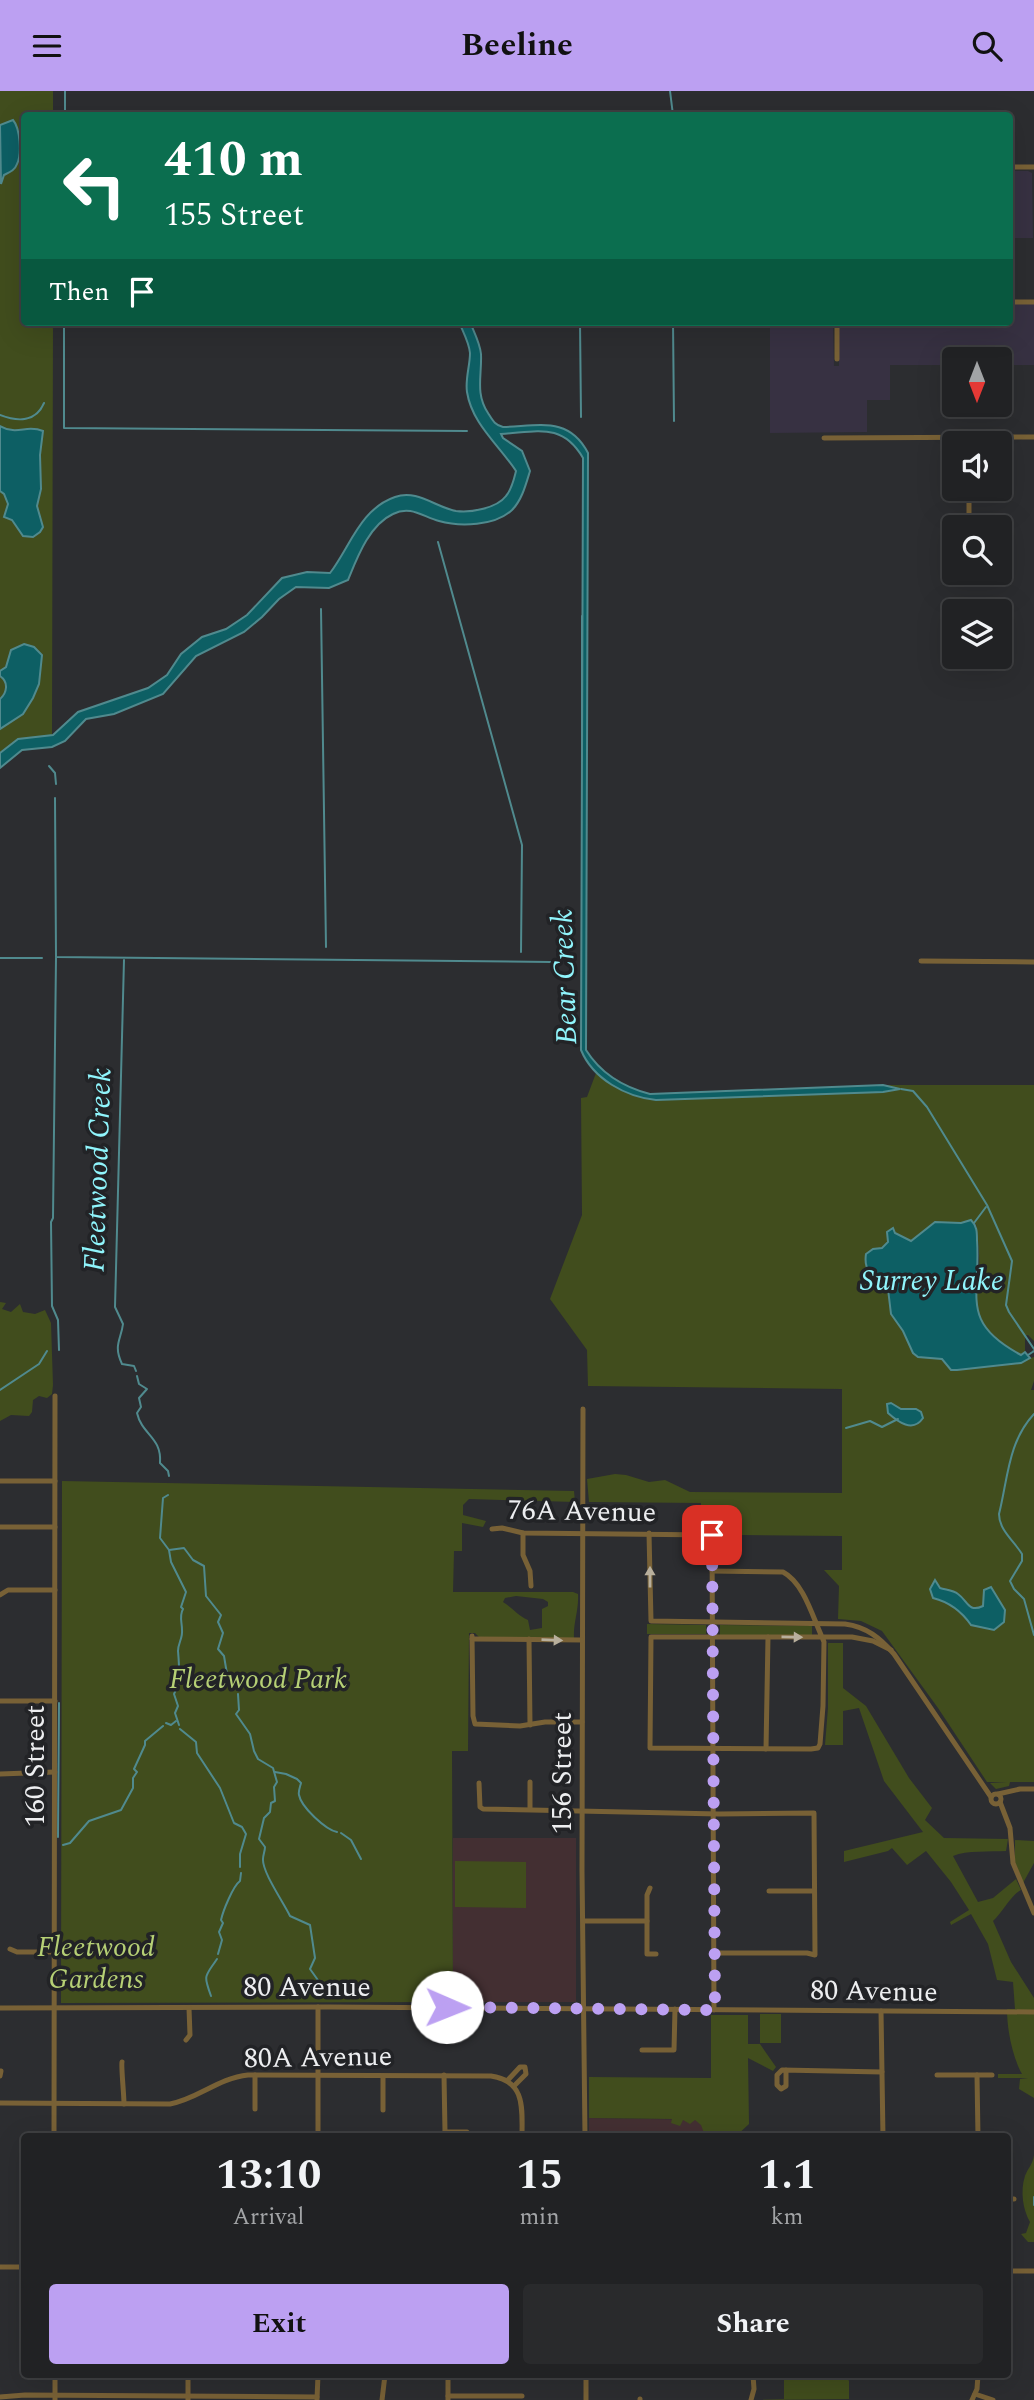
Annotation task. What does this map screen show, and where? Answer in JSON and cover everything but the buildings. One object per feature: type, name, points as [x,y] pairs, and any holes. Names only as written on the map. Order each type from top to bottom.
[{"type":"street","points":[[1013,167],[1034,167]]},
{"type":"street","points":[[1013,302],[1034,302]]},
{"type":"street","points":[[837,326],[837,359]]},
{"type":"street","points":[[1012,438],[1034,437]]},
{"type":"street","points":[[824,438],[942,440]]},
{"type":"street","points":[[921,961],[1034,962]]},
{"type":"street","name":"160 Street","points":[[54,2133],[55,1396]]},
{"type":"street","name":"156 Street","points":[[583,1409],[585,2133]]},
{"type":"street","points":[[0,1481],[55,1481]]},
{"type":"street","points":[[0,1527],[55,1527]]},
{"type":"street","name":"76A Avenue","points":[[492,1529],[502,1528],[523,1533],[712,1535],[712,1571]]},
{"type":"street","points":[[523,1533],[523,1555],[530,1571],[531,1586]]},
{"type":"street","points":[[649,1533],[651,1621],[845,1624],[860,1627],[877,1636],[891,1650],[982,1781],[997,1798],[1010,1828],[1011,1855],[1015,1871],[1034,1913]]},
{"type":"street","points":[[715,2010],[714,1953],[714,1814],[713,1749],[713,1636],[713,1623],[712,1571],[787,1573],[798,1588],[822,1637],[823,1711],[821,1742],[816,1748],[713,1749],[650,1748],[650,1637],[713,1636],[822,1637],[859,1638],[891,1650]]},
{"type":"street","points":[[0,1595],[8,1590],[55,1590]]},
{"type":"street","points":[[582,1640],[472,1637],[474,1723],[530,1725],[545,1722],[582,1722]]},
{"type":"street","points":[[766,1749],[768,1637]]},
{"type":"street","points":[[529,1639],[530,1725]]},
{"type":"street","points":[[0,1701],[54,1701]]},
{"type":"street","points":[[0,1773],[55,1772]]},
{"type":"street","points":[[530,1782],[530,1809]]},
{"type":"street","points":[[479,1783],[479,1803],[484,1809],[714,1814],[814,1813],[815,1955],[714,1953]]},
{"type":"street","points":[[997,1798],[1015,1790],[1034,1789]]},
{"type":"street","points":[[650,1888],[647,1895],[646,1954],[656,1954]]},
{"type":"street","points":[[769,1891],[814,1891]]},
{"type":"street","points":[[583,1921],[647,1921]]},
{"type":"street","points":[[10,1949],[18,1952],[55,1952]]},
{"type":"street","points":[[318,2007],[318,2133]]},
{"type":"street","name":"80 Avenue","points":[[0,2008],[584,2008],[1034,2012]]},
{"type":"street","points":[[186,2040],[190,2035],[190,2008]]},
{"type":"street","points":[[642,2050],[674,2050],[675,2009]]},
{"type":"street","points":[[881,2011],[883,2133]]},
{"type":"street","points":[[122,2062],[120,2068],[124,2077],[124,2104]]},
{"type":"street","points":[[514,2087],[526,2074],[525,2067],[520,2067],[507,2081],[514,2087],[521,2101],[522,2133]]},
{"type":"street","points":[[786,2070],[882,2072]]},
{"type":"street","points":[[0,2076],[1,2071]]},
{"type":"street","points":[[937,2083],[937,2074],[992,2075]]},
{"type":"street","points":[[255,2075],[255,2109]]},
{"type":"street","name":"80A Avenue","points":[[0,2103],[174,2103],[225,2079],[255,2075],[491,2076],[507,2081]]},
{"type":"street","points":[[444,2075],[446,2133]]},
{"type":"street","points":[[977,2075],[978,2133]]},
{"type":"street","points":[[383,2076],[383,2110]]},
{"type":"street","points":[[0,2267],[21,2267]]},
{"type":"street","points":[[1011,2271],[1034,2271]]},
{"type":"street","points":[[55,2378],[55,2397]]},
{"type":"street","points":[[188,2378],[188,2398]]},
{"type":"street","points":[[0,2397],[317,2399],[318,2378]]},
{"type":"street","points":[[382,2400],[385,2378]]},
{"type":"street","points":[[448,2378],[448,2398],[522,2396]]},
{"type":"street","points":[[586,2378],[586,2400]]},
{"type":"street","points":[[751,2400],[753,2378]]},
{"type":"street","points":[[977,2378],[974,2397],[993,2400]]},
{"type":"shaded area","points":[[1013,171],[1032,173],[1033,238],[1013,238]]},
{"type":"shaded area","points":[[1034,303],[1034,365],[1012,365],[1012,347],[942,347],[942,365],[890,365],[890,400],[867,400],[867,432],[770,433],[770,326],[833,326],[834,366],[839,366],[839,326],[1013,326],[1013,304]]},
{"type":"shaded area","points":[[453,1838],[576,1838],[576,2002],[453,2002]]},
{"type":"shaded area","points":[[589,2118],[712,2120],[712,2133],[589,2133]]},
{"type":"green space","points":[[0,91],[53,91],[53,112],[21,112],[21,326],[53,326],[52,736],[18,739],[0,753]]},
{"type":"green space","points":[[596,1073],[624,1091],[656,1100],[883,1092],[898,1089],[883,1085],[1034,1085],[1034,1341],[1028,1335],[1025,1336],[1025,1352],[1021,1355],[1004,1345],[979,1317],[974,1297],[979,1264],[976,1224],[935,1222],[911,1241],[895,1233],[893,1229],[888,1242],[882,1248],[873,1249],[871,1277],[888,1289],[891,1314],[913,1353],[918,1357],[942,1359],[951,1370],[1001,1366],[1034,1357],[1034,1381],[1031,1390],[1034,1390],[1034,1782],[1010,1782],[1009,1786],[996,1789],[990,1783],[1007,1782],[987,1782],[882,1631],[861,1621],[838,1619],[839,1586],[824,1570],[842,1570],[842,1536],[742,1535],[736,1515],[717,1506],[712,1526],[701,1526],[701,1503],[589,1502],[587,1479],[615,1474],[649,1482],[665,1480],[690,1492],[842,1493],[842,1389],[588,1386],[587,1350],[550,1299],[582,1215],[581,1098],[587,1097]]},
{"type":"green space","points":[[0,1302],[6,1303],[2,1309],[11,1312],[20,1304],[23,1312],[35,1314],[45,1310],[51,1323],[53,1385],[52,1394],[47,1398],[39,1396],[33,1400],[29,1416],[11,1415],[0,1421]]},
{"type":"green space","name":"Fleetwood Park","points":[[62,1481],[574,1491],[575,1502],[469,1499],[463,1505],[463,1515],[486,1521],[483,1527],[462,1523],[462,1551],[454,1551],[453,1592],[573,1592],[578,1594],[578,1600],[574,1638],[480,1638],[475,1633],[469,1633],[468,1751],[452,1751],[453,2002],[61,2003]],"holes":[[[516,1596],[548,1602],[548,1606],[542,1609],[542,1628],[530,1630],[528,1620],[503,1602],[505,1598]]]},
{"type":"green space","points":[[647,1624],[706,1625],[706,1634],[647,1634]]},
{"type":"green space","points":[[720,1625],[812,1626],[812,1635],[720,1635]]},
{"type":"green space","points":[[828,1643],[843,1643],[843,1688],[866,1706],[909,1778],[932,1808],[925,1820],[944,1838],[1008,1839],[1006,1851],[972,1852],[953,1856],[978,1902],[993,1898],[1016,1879],[1021,1890],[993,1921],[1011,1962],[1034,1998],[1034,2098],[1019,2089],[1020,2079],[1028,2078],[998,2078],[998,2074],[1022,2074],[1013,2051],[1008,2025],[1007,2009],[1015,2009],[1013,1982],[997,1980],[988,1944],[971,1914],[951,1925],[950,1922],[969,1910],[951,1882],[926,1851],[907,1865],[892,1848],[844,1862],[844,1851],[923,1832],[884,1781],[859,1708],[843,1711],[843,1745],[825,1745]]},
{"type":"green space","points":[[1015,1840],[1034,1841],[1034,1863],[1023,1883],[1015,1862]]},
{"type":"green space","points":[[455,1861],[526,1862],[526,1908],[455,1907]]},
{"type":"green space","points":[[760,2014],[781,2014],[781,2043],[760,2043]]},
{"type":"green space","points":[[711,2015],[748,2015],[748,2044],[760,2044],[776,2067],[773,2071],[748,2058],[749,2124],[739,2133],[704,2133],[695,2120],[690,2124],[683,2120],[680,2126],[671,2123],[672,2119],[589,2118],[589,2077],[711,2078]]},
{"type":"green space","points":[[1034,2155],[1034,2242],[1028,2242],[1021,2234],[1026,2233],[1030,2222],[1024,2206],[1023,2188]]},
{"type":"green space","points":[[784,2378],[847,2378],[849,2381],[849,2399],[756,2400],[784,2399]]},
{"type":"water","points":[[13,120],[19,135],[19,160],[14,169],[4,175],[1,184],[0,125]]},
{"type":"water","points":[[461,326],[472,326],[478,342],[481,354],[482,398],[494,422],[503,427],[541,425],[562,428],[572,433],[588,453],[586,1050],[599,1066],[614,1078],[631,1088],[650,1094],[883,1085],[900,1089],[883,1092],[656,1100],[622,1091],[602,1078],[586,1060],[581,1050],[583,458],[575,447],[557,434],[537,431],[501,434],[522,451],[530,471],[518,502],[505,515],[487,522],[457,524],[411,511],[393,514],[371,534],[348,580],[329,588],[296,587],[244,632],[196,656],[163,694],[114,714],[86,719],[65,741],[52,747],[22,750],[0,768],[0,753],[18,739],[53,735],[78,712],[148,688],[167,675],[181,654],[202,637],[226,629],[247,615],[282,578],[307,572],[330,573],[364,519],[383,503],[395,497],[411,495],[448,509],[462,511],[483,509],[502,500],[510,490],[516,471],[480,424],[470,404],[467,387],[470,353]]},
{"type":"water","points":[[0,426],[12,430],[43,431],[40,455],[41,489],[37,506],[43,527],[33,537],[23,536],[12,520],[4,517],[8,504],[0,491]]},
{"type":"water","points":[[24,644],[34,647],[42,655],[39,684],[23,714],[0,729],[0,699],[6,687],[0,671],[6,667],[11,650]]},
{"type":"water","name":"Surrey Lake","points":[[971,1220],[977,1232],[976,1293],[981,1319],[1001,1343],[1021,1355],[1025,1352],[1030,1358],[1021,1363],[951,1370],[942,1359],[918,1357],[913,1353],[891,1314],[888,1289],[871,1275],[866,1266],[866,1254],[873,1249],[882,1248],[888,1242],[887,1232],[893,1228],[895,1233],[911,1241],[935,1222],[961,1223]]},
{"type":"water","points":[[891,1403],[901,1409],[916,1409],[921,1412],[923,1418],[915,1425],[906,1425],[888,1413],[887,1404]]},
{"type":"water","points":[[935,1580],[940,1588],[956,1593],[974,1608],[983,1606],[984,1590],[991,1587],[1005,1610],[1004,1622],[994,1630],[971,1625],[955,1608],[933,1598],[930,1589]]},
{"type":"waterway","points":[[65,91],[65,112]]},
{"type":"waterway","points":[[670,91],[673,112]]},
{"type":"waterway","points":[[64,326],[64,428],[467,431]]},
{"type":"waterway","points":[[580,326],[581,417]]},
{"type":"waterway","points":[[673,326],[674,421]]},
{"type":"waterway","points":[[0,415],[26,419],[36,414],[44,403]]},
{"type":"waterway","points":[[438,542],[522,845],[521,952]]},
{"type":"waterway","points":[[321,609],[326,947]]},
{"type":"waterway","name":"Bear Creek","points":[[582,616],[582,761]]},
{"type":"waterway","points":[[49,766],[55,773],[56,784]]},
{"type":"waterway","points":[[55,798],[56,957],[551,962]]},
{"type":"waterway","points":[[0,958],[42,958]]},
{"type":"waterway","points":[[56,958],[51,1222],[52,1306],[58,1320],[59,1350]]},
{"type":"waterway","name":"Fleetwood Creek","points":[[124,960],[115,1307],[123,1324],[118,1347],[119,1357],[122,1364],[134,1366],[136,1371]]},
{"type":"waterway","name":"Bear Creek","points":[[901,1089],[913,1091],[927,1107],[987,1205],[1012,1261],[1006,1305],[1034,1349]]},
{"type":"waterway","points":[[974,1223],[986,1207]]},
{"type":"waterway","points":[[0,1390],[39,1364],[47,1351]]},
{"type":"waterway","points":[[1028,1355],[1034,1351]]},
{"type":"waterway","name":"Fleetwood Creek","points":[[137,1376],[139,1384],[147,1389],[139,1398],[141,1407],[137,1413],[158,1447],[160,1463],[169,1476]]},
{"type":"waterway","name":"Bear Creek","points":[[1034,1414],[1025,1425],[1014,1448],[999,1514],[1004,1530],[1022,1554],[1022,1561],[1010,1581],[1024,1599],[1034,1635]]},
{"type":"waterway","points":[[846,1428],[870,1421],[882,1427],[898,1419]]},
{"type":"waterway","name":"Fleetwood Creek","points":[[168,1495],[163,1498],[160,1538],[169,1550],[184,1548],[193,1560],[204,1566],[206,1596],[221,1615],[218,1622],[223,1633],[218,1649],[224,1656],[228,1680],[237,1689]]},
{"type":"waterway","points":[[169,1550],[171,1562],[186,1592],[181,1607],[179,1678],[174,1694],[179,1725]]},
{"type":"waterway","name":"Fleetwood Creek","points":[[238,1694],[239,1710],[236,1714],[250,1734],[258,1759],[273,1768],[277,1782],[274,1787],[275,1801],[271,1803],[270,1812],[264,1818],[259,1839],[265,1847],[264,1865],[290,1916],[310,1925],[315,1958],[310,1969],[320,1983],[317,1994]]},
{"type":"waterway","points":[[58,1837],[59,1703]]},
{"type":"waterway","points":[[166,1723],[171,1725],[176,1721]]},
{"type":"waterway","points":[[63,1845],[70,1843],[89,1821],[121,1810],[133,1788],[133,1778],[137,1772],[134,1769],[145,1741],[163,1726]]},
{"type":"waterway","points":[[180,1729],[196,1742],[197,1753],[220,1788],[234,1823],[242,1827],[246,1834],[240,1854],[240,1867]]},
{"type":"waterway","points":[[275,1772],[297,1779],[301,1783],[299,1794],[304,1806],[321,1823],[337,1832]]},
{"type":"waterway","points":[[341,1833],[351,1840],[361,1859]]},
{"type":"waterway","points":[[218,1954],[222,1940],[219,1932],[223,1923],[222,1916],[231,1893],[240,1881],[241,1873]]},
{"type":"waterway","points":[[211,1996],[206,1976],[217,1959]]},
{"type":"waterway","points":[[1034,2197],[1034,2205]]},
{"type":"route","points":[[447,2007],[715,2010],[712,1535]]},
{"type":"park label","name":"Fleetwood Gardens","points":[[96,1962]]}]
